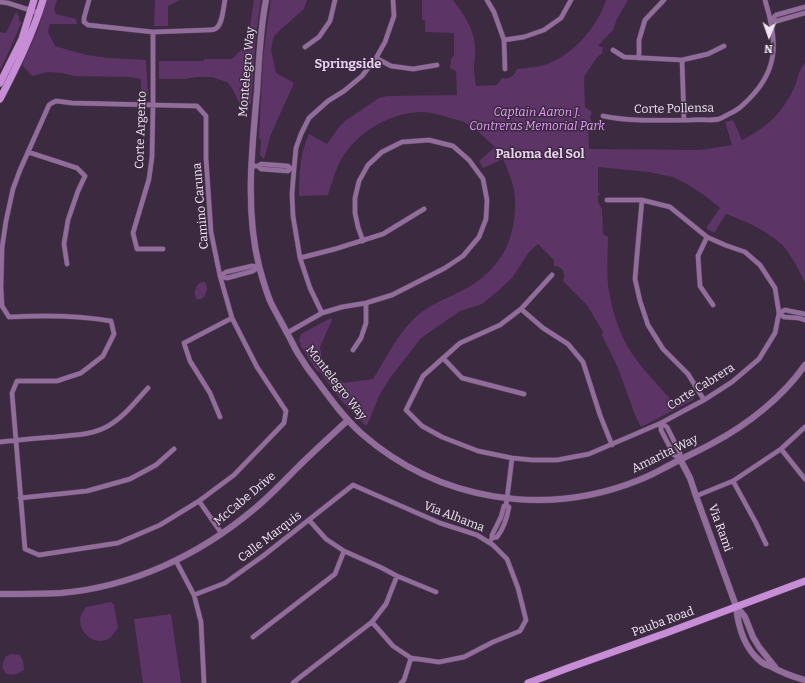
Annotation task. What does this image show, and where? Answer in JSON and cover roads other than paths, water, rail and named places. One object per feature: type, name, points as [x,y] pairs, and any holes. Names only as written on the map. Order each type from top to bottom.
[{"type":"main road","points":[[0,82],[22,39],[34,0]]},
{"type":"main road","points":[[0,99],[28,42],[43,0]]},
{"type":"main road","name":"Pauba Road","points":[[528,683],[805,581]]},
{"type":"street","points":[[89,0],[84,18],[84,22],[88,25],[153,32],[208,30],[216,28],[220,25],[225,0]]},
{"type":"street","name":"Montelegro Way","points":[[266,0],[260,38],[255,166],[251,203],[253,233],[259,267],[271,302],[300,358],[348,420],[362,434],[393,457],[428,477],[471,492],[507,502]]},
{"type":"street","points":[[305,47],[319,38],[330,21],[335,0]]},
{"type":"street","points":[[322,312],[310,288],[300,258],[292,216],[292,169],[296,148],[301,133],[309,118],[328,101],[344,91],[362,76],[376,58],[385,42],[394,16],[393,0]]},
{"type":"street","points":[[486,0],[494,12],[504,40],[505,69]]},
{"type":"street","points":[[504,40],[524,38],[544,30],[561,18],[571,0]]},
{"type":"street","points":[[639,58],[639,40],[645,20],[664,0]]},
{"type":"street","name":"Corte Pollensa","points":[[603,116],[618,119],[648,120],[719,119],[740,109],[765,80],[772,61],[774,42],[771,20],[765,0]]},
{"type":"street","points":[[0,2],[8,3],[39,14]]},
{"type":"street","points":[[771,20],[776,15],[805,7]]},
{"type":"street","points":[[771,20],[777,21],[805,14]]},
{"type":"street","name":"Corte Argento","points":[[153,32],[152,157],[150,179],[133,233],[137,249],[163,249]]},
{"type":"street","points":[[613,50],[624,57],[682,60],[708,54],[724,46]]},
{"type":"street","points":[[376,58],[391,66],[413,69],[437,64]]},
{"type":"street","points":[[682,60],[684,120]]},
{"type":"street","points":[[153,104],[52,102],[49,105],[13,189],[1,248],[2,306],[9,317],[38,316],[111,320],[114,334],[103,356],[81,373],[57,381],[17,381],[12,393],[25,549],[40,555],[118,543],[160,525],[199,501],[222,534]]},
{"type":"street","name":"Camino Caruna","points":[[153,104],[197,106],[206,116],[206,158],[211,232],[220,276],[232,318],[257,367],[286,411],[284,423],[279,429],[234,475],[199,501]]},
{"type":"street","points":[[287,333],[322,312],[366,303],[392,295],[444,268],[463,256],[479,237],[486,219],[487,200],[483,179],[469,160],[453,146],[429,140],[402,142],[382,152],[368,165],[359,181],[355,198],[355,213],[363,241]]},
{"type":"street","points":[[28,152],[78,168],[85,176],[68,220],[64,244],[66,264]]},
{"type":"street","points":[[255,166],[261,169],[288,171],[292,169]]},
{"type":"street","name":"Corte Cabrera","points":[[443,358],[424,376],[406,410],[422,426],[442,437],[478,451],[512,458],[532,460],[557,460],[589,454],[612,445],[661,423],[704,400],[732,382],[759,359],[775,333],[779,313],[775,288],[760,265],[745,252],[707,237],[670,208],[642,200],[607,200]]},
{"type":"street","points":[[642,200],[635,279],[640,301],[648,325],[663,349],[688,374],[704,400]]},
{"type":"street","points":[[300,258],[383,234],[424,209]]},
{"type":"street","points":[[707,237],[698,256],[700,286],[713,305]]},
{"type":"street","points":[[220,276],[226,272],[252,266],[259,267]]},
{"type":"street","points":[[524,394],[462,378],[443,358],[460,344],[500,325],[521,309],[552,275]]},
{"type":"street","points":[[353,350],[361,338],[366,323],[366,303]]},
{"type":"street","points":[[521,309],[543,328],[568,344],[584,362],[600,415],[612,445]]},
{"type":"street","points":[[805,314],[785,310],[779,313],[784,317],[805,320]]},
{"type":"street","points":[[220,417],[210,393],[190,361],[184,343],[232,318]]},
{"type":"street","name":"Amarita Way","points":[[507,502],[569,498],[609,490],[641,479],[713,443],[742,426],[774,400],[805,365]]},
{"type":"street","points":[[0,442],[75,435],[89,433],[107,427],[116,421],[148,388]]},
{"type":"street","name":"McCabe Drive","points":[[0,594],[46,593],[81,590],[128,579],[176,560],[222,534],[254,510],[348,420]]},
{"type":"street","name":"Via Rami","points":[[661,423],[661,430],[674,456],[680,460],[690,478],[736,606]]},
{"type":"street","points":[[696,496],[734,481],[781,449],[805,427]]},
{"type":"street","points":[[20,498],[87,491],[130,479],[156,465],[174,449]]},
{"type":"street","points":[[781,449],[805,479]]},
{"type":"street","points":[[491,540],[504,506],[507,502],[512,458]]},
{"type":"street","points":[[734,481],[766,544]]},
{"type":"street","name":"Calle Marquis","points":[[194,595],[225,583],[263,556],[353,485]]},
{"type":"street","name":"Via Alhama","points":[[353,485],[440,523],[491,540],[493,545],[507,559],[518,588],[526,620],[520,631],[493,642],[464,657],[439,662],[411,658]]},
{"type":"street","points":[[309,520],[326,539],[344,551],[397,576],[436,592]]},
{"type":"street","points":[[253,637],[335,574],[344,551]]},
{"type":"street","points":[[176,560],[194,595],[201,622],[204,683]]},
{"type":"street","points":[[293,683],[372,622],[386,604],[397,576]]},
{"type":"street","points":[[736,606],[738,621],[750,651],[760,661],[777,670],[793,677],[805,680]]},
{"type":"street","points":[[736,606],[745,617],[753,637],[759,647],[777,670]]},
{"type":"street","points":[[372,622],[393,646],[411,658],[404,680],[401,683]]},
{"type":"district","name":"Springside","points":[[348,64]]},
{"type":"district","name":"Paloma del Sol","points":[[540,154]]},
{"type":"park label","name":"Captain Aaron J. Contreras Memorial Park","points":[[537,120]]}]
